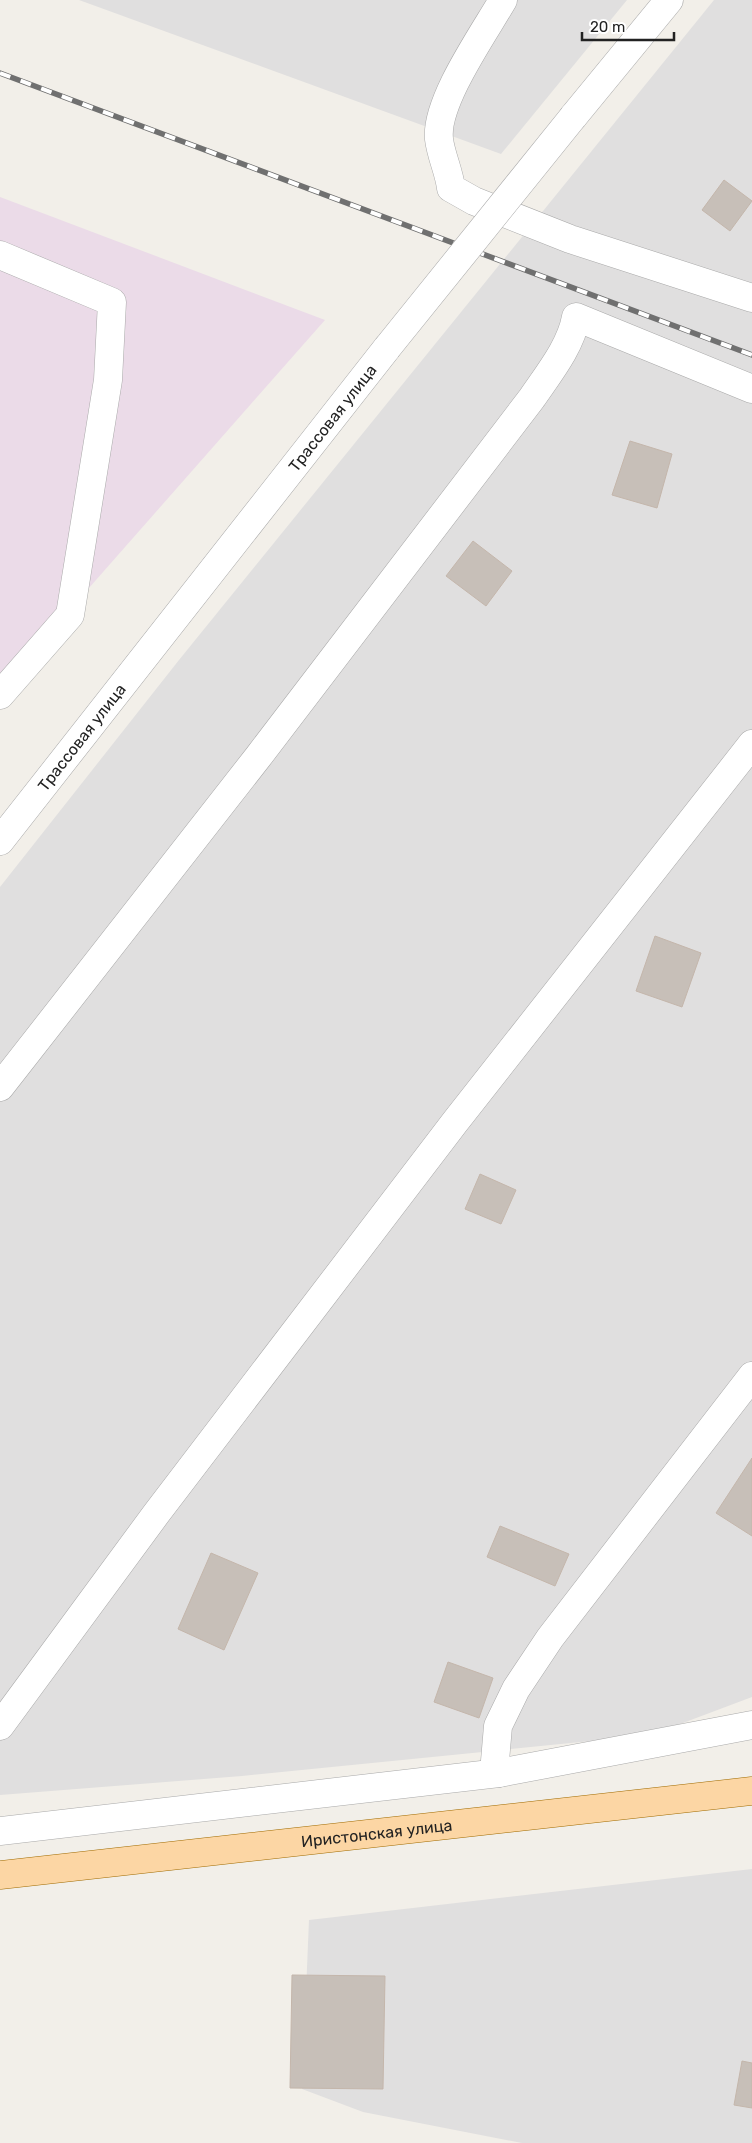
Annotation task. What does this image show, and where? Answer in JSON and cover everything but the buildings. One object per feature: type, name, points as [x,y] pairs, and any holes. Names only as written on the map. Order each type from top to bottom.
[{"type":"main road","name":"Иристонская улица","points":[[0,1875],[752,1791]]},
{"type":"street","points":[[503,0],[453,86],[442,114],[439,137],[451,188],[474,201],[570,239],[752,298]]},
{"type":"street","name":"Трассовая улица","points":[[0,841],[387,348],[669,0]]},
{"type":"street","points":[[0,255],[112,302],[108,380],[70,615],[0,695]]},
{"type":"street","points":[[0,1087],[264,749],[532,398],[574,329],[576,317],[752,389]]},
{"type":"street","points":[[0,1726],[156,1514],[455,1122],[752,744]]},
{"type":"street","points":[[499,1772],[495,1761],[498,1726],[516,1689],[550,1638],[752,1376]]},
{"type":"street","points":[[0,1831],[499,1772],[752,1725]]},
{"type":"shaded area","points":[[79,0],[627,0],[501,154]]},
{"type":"shaded area","points":[[714,0],[752,0],[752,1697],[651,1735],[242,1776],[0,1795],[0,887],[179,660]]},
{"type":"shaded area","points":[[0,197],[325,320],[0,689]]},
{"type":"shaded area","points":[[752,1869],[752,2143],[522,2143],[363,2112],[302,2089],[309,1920]]},
{"type":"railway","points":[[0,73],[752,355]]}]
